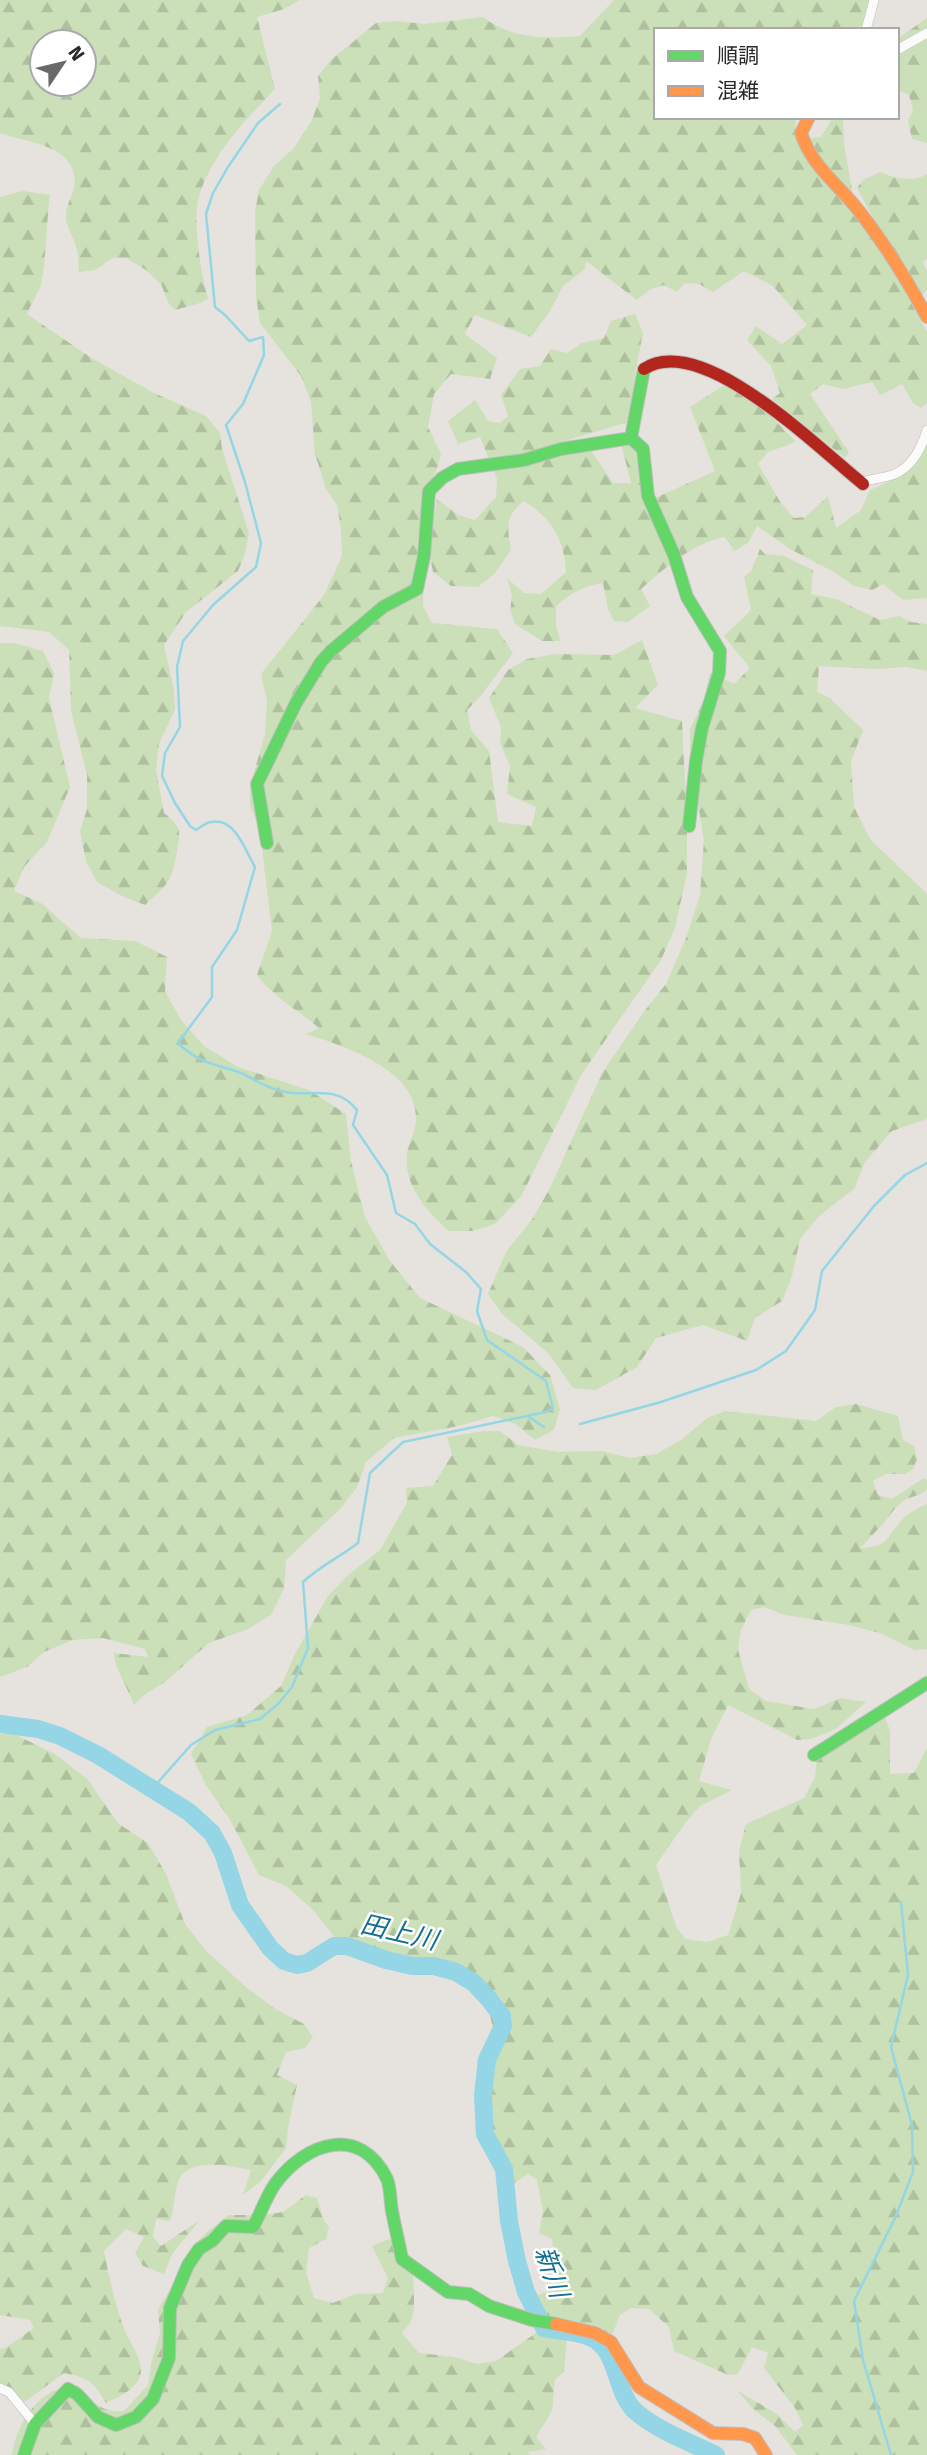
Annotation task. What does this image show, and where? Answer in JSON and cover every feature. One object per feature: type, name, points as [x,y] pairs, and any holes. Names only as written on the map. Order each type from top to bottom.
[{"type":"street","points":[[867,28],[874,0]]},
{"type":"street","points":[[899,49],[927,33]]},
{"type":"street","points":[[807,119],[801,133],[805,147],[827,178],[844,193],[886,250],[908,281],[927,317]]},
{"type":"street","points":[[631,438],[637,419],[639,383],[644,368],[660,360],[708,369],[756,395],[863,485],[863,482],[894,475],[907,466],[922,444],[927,430]]},
{"type":"street","points":[[631,438],[643,449],[648,496],[674,555],[687,597],[720,651],[719,673],[702,728],[696,761],[689,826]]},
{"type":"street","points":[[267,843],[267,827],[256,796],[257,784],[296,703],[321,663],[331,651],[383,607],[417,589],[424,556],[429,491],[442,478],[458,469],[524,460],[561,449],[631,438]]},
{"type":"street","points":[[814,1755],[927,1683]]},
{"type":"street","points":[[24,2455],[35,2424],[68,2389],[77,2394],[98,2417],[116,2425],[136,2417],[153,2399],[167,2367],[170,2308],[188,2265],[199,2249],[212,2241],[226,2226],[253,2227],[276,2183],[309,2151],[323,2145],[350,2144],[371,2157],[388,2181],[402,2259],[423,2275],[447,2292],[469,2294],[499,2310],[594,2333],[611,2342],[639,2387],[713,2433],[743,2434],[755,2438],[766,2455]]},
{"type":"street","points":[[0,2388],[9,2392],[35,2424]]},
{"type":"green space","points":[[0,0],[300,0],[284,9],[257,17],[275,89],[222,150],[200,193],[196,216],[197,231],[208,299],[175,310],[169,304],[161,284],[146,270],[126,258],[112,258],[96,270],[79,272],[77,249],[66,219],[75,183],[73,170],[59,153],[0,133]]},
{"type":"green space","points":[[614,0],[872,0],[863,28],[654,28],[654,119],[796,119],[795,131],[805,139],[821,137],[832,119],[843,119],[844,143],[853,196],[927,332],[927,403],[921,408],[913,403],[902,384],[880,395],[872,382],[843,389],[823,384],[810,394],[849,452],[845,458],[772,399],[780,393],[771,366],[747,340],[756,326],[782,344],[807,325],[773,286],[744,271],[713,292],[699,284],[685,283],[677,292],[664,285],[649,290],[637,300],[586,261],[585,269],[563,286],[550,311],[531,337],[475,315],[465,334],[497,358],[490,379],[451,374],[434,394],[428,427],[441,454],[425,495],[417,544],[424,566],[423,606],[432,623],[497,629],[513,653],[467,710],[471,730],[489,751],[498,822],[532,826],[536,807],[507,794],[510,766],[500,743],[501,727],[489,698],[508,670],[527,659],[556,654],[614,655],[642,640],[658,685],[635,708],[682,721],[687,873],[675,928],[661,960],[581,1075],[522,1195],[495,1224],[473,1231],[448,1231],[425,1206],[409,1176],[407,1153],[416,1122],[414,1104],[406,1088],[393,1074],[359,1053],[306,1034],[319,1028],[278,997],[257,975],[272,931],[260,831],[250,805],[250,786],[265,734],[267,701],[261,674],[324,595],[342,556],[337,505],[326,489],[315,454],[311,402],[301,376],[260,323],[256,296],[255,212],[259,190],[274,166],[294,148],[312,120],[320,98],[318,76],[331,60],[376,23],[396,21],[424,24],[483,17],[505,30],[530,36],[580,36]]},
{"type":"green space","points":[[927,18],[927,143],[912,139],[908,121],[913,110],[909,95],[899,91],[899,38]]},
{"type":"green space","points":[[880,172],[910,179],[927,174],[927,259],[923,262],[927,272],[927,290],[917,299],[857,188],[863,180]]},
{"type":"green space","points":[[23,191],[50,195],[41,284],[27,314],[90,357],[154,393],[206,416],[220,433],[222,449],[249,533],[238,571],[186,612],[164,645],[174,689],[175,710],[159,743],[156,770],[164,813],[177,825],[179,838],[171,876],[145,905],[97,882],[86,861],[80,831],[87,809],[87,775],[71,711],[69,650],[49,632],[0,626],[0,197]]},
{"type":"green space","points":[[635,314],[643,333],[635,375],[632,421],[537,449],[538,461],[590,449],[613,483],[631,483],[619,435],[633,431],[653,499],[715,471],[690,407],[726,384],[760,405],[796,442],[768,452],[758,464],[779,500],[794,518],[805,517],[828,496],[836,528],[861,510],[870,490],[891,480],[905,468],[927,433],[927,598],[903,600],[883,584],[872,590],[854,586],[834,572],[790,549],[757,526],[748,543],[734,551],[725,537],[702,545],[670,565],[641,589],[650,606],[628,622],[614,621],[608,609],[603,583],[578,591],[556,606],[560,641],[542,641],[515,624],[510,610],[512,596],[507,578],[524,593],[541,594],[566,572],[565,560],[555,530],[524,501],[510,517],[511,550],[495,573],[478,587],[451,586],[433,572],[429,552],[437,499],[458,515],[475,520],[496,497],[497,479],[480,437],[458,444],[448,421],[475,400],[488,421],[500,423],[508,416],[501,395],[520,369],[540,366],[551,349],[567,353],[582,343],[604,338],[611,321]]},
{"type":"green space","points":[[760,549],[765,554],[784,556],[813,570],[811,594],[836,599],[880,620],[899,616],[911,622],[927,624],[927,671],[906,667],[875,669],[819,666],[817,692],[830,698],[863,730],[851,761],[854,807],[870,839],[927,894],[927,1119],[892,1131],[865,1162],[854,1189],[819,1216],[800,1239],[792,1276],[782,1301],[755,1318],[747,1341],[703,1325],[656,1338],[637,1367],[596,1390],[573,1388],[548,1353],[502,1314],[488,1294],[506,1252],[533,1218],[550,1188],[602,1073],[666,984],[686,938],[700,895],[704,840],[690,755],[690,729],[703,702],[710,673],[734,684],[750,668],[724,636],[751,610],[744,577],[751,571]]},
{"type":"green space","points":[[0,643],[14,643],[43,651],[54,673],[49,698],[70,787],[47,842],[24,867],[14,891],[41,903],[81,938],[135,941],[167,957],[165,991],[181,1020],[204,1046],[238,1067],[309,1090],[346,1114],[351,1161],[365,1217],[390,1261],[420,1298],[523,1347],[550,1375],[560,1409],[554,1430],[535,1440],[515,1424],[493,1416],[459,1426],[394,1438],[366,1462],[357,1487],[341,1508],[286,1560],[284,1588],[271,1615],[248,1629],[209,1643],[134,1705],[116,1665],[114,1653],[148,1657],[145,1649],[103,1638],[73,1640],[44,1652],[27,1667],[0,1677]]},
{"type":"green space","points":[[856,1404],[898,1416],[903,1440],[914,1446],[917,1459],[913,1469],[905,1474],[886,1474],[873,1481],[878,1495],[892,1499],[924,1478],[927,1480],[927,1489],[896,1507],[860,1548],[881,1544],[905,1517],[927,1504],[927,1649],[915,1650],[880,1633],[849,1625],[785,1615],[764,1607],[751,1610],[741,1630],[738,1650],[749,1689],[766,1701],[814,1709],[841,1698],[866,1702],[836,1729],[811,1739],[797,1740],[728,1705],[711,1739],[699,1781],[732,1790],[700,1806],[656,1865],[676,1926],[685,1939],[707,1942],[728,1935],[741,1893],[739,1851],[746,1824],[804,1798],[815,1777],[818,1749],[882,1710],[890,1731],[890,1774],[914,1773],[927,1748],[927,2455],[797,2455],[775,2426],[752,2408],[738,2391],[777,2414],[795,2432],[803,2425],[795,2408],[764,2368],[768,2353],[752,2347],[738,2374],[728,2375],[674,2351],[669,2327],[649,2309],[631,2308],[620,2315],[610,2340],[547,2323],[535,2314],[538,2295],[556,2288],[552,2239],[539,2233],[543,2211],[537,2180],[528,2174],[506,2189],[499,2166],[480,2135],[477,2060],[493,2028],[483,1986],[471,1972],[446,1961],[375,1959],[360,1955],[334,1936],[313,1910],[286,1886],[259,1875],[229,1818],[206,1785],[191,1754],[207,1727],[247,1715],[281,1686],[295,1654],[328,1596],[347,1576],[380,1550],[407,1503],[406,1488],[433,1486],[452,1455],[447,1437],[500,1431],[518,1445],[558,1452],[601,1451],[630,1458],[656,1454],[681,1440],[707,1418],[725,1411],[816,1421],[836,1407]]},
{"type":"green space","points":[[12,1733],[55,1754],[87,1779],[119,1824],[148,1843],[166,1874],[185,1924],[206,1951],[246,1987],[277,2010],[304,2024],[313,2037],[305,2048],[286,2052],[277,2075],[297,2085],[286,2148],[261,2181],[243,2195],[251,2170],[210,2165],[190,2169],[183,2174],[178,2182],[170,2221],[156,2219],[153,2237],[161,2246],[200,2220],[172,2254],[164,2274],[143,2266],[135,2253],[144,2237],[126,2229],[104,2251],[118,2311],[141,2366],[140,2377],[133,2387],[106,2403],[90,2382],[64,2373],[23,2403],[0,2389],[0,2349],[34,2328],[30,2320],[0,2315],[0,1734]]},
{"type":"green space","points":[[306,2195],[317,2198],[324,2221],[329,2227],[326,2239],[309,2248],[306,2272],[314,2298],[333,2303],[355,2294],[383,2293],[388,2278],[372,2246],[389,2239],[403,2253],[412,2271],[413,2313],[411,2321],[402,2333],[419,2353],[454,2357],[477,2364],[496,2361],[536,2333],[567,2339],[564,2371],[555,2380],[552,2410],[536,2437],[546,2449],[528,2452],[529,2455],[12,2455],[25,2418],[42,2399],[64,2387],[78,2385],[103,2408],[124,2411],[148,2385],[160,2333],[158,2309],[180,2274],[191,2248],[229,2215],[283,2212]]},
{"type":"waterway","points":[[152,1789],[191,1745],[215,1730],[260,1719],[278,1704],[292,1687],[308,1648],[303,1582],[358,1543],[370,1473],[403,1442],[546,1412],[553,1408],[546,1381],[487,1340],[477,1311],[481,1289],[466,1272],[430,1244],[415,1224],[396,1213],[387,1175],[353,1125],[357,1110],[349,1101],[330,1094],[276,1090],[241,1073],[201,1060],[178,1043],[212,997],[212,967],[237,930],[255,867],[238,836],[227,825],[209,822],[196,830],[190,826],[162,776],[165,753],[180,727],[177,667],[183,641],[213,605],[256,567],[261,543],[226,425],[243,404],[264,355],[263,337],[249,341],[215,307],[206,214],[213,193],[228,167],[258,123],[280,104]]},
{"type":"waterway","points":[[580,1424],[661,1402],[756,1370],[786,1351],[815,1310],[822,1271],[874,1206],[905,1175],[927,1163]]},
{"type":"waterway","points":[[529,1417],[544,1427]]},
{"type":"waterway","name":"田上川","points":[[0,1724],[38,1729],[60,1736],[98,1755],[189,1812],[212,1833],[223,1853],[240,1905],[270,1948],[284,1961],[297,1965],[307,1963],[334,1946],[347,1946],[386,1960],[412,1966],[434,1966],[456,1972],[474,1983],[502,2016],[503,2026],[487,2060],[483,2095],[485,2134],[504,2169],[509,2221],[517,2261],[526,2292],[544,2328],[582,2334],[598,2342],[611,2359],[623,2392],[635,2411],[664,2430],[716,2455]]},
{"type":"waterway","points":[[891,2455],[863,2360],[854,2301],[896,2216],[913,2172],[912,2125],[891,2047],[908,1975],[901,1902]]},
{"type":"traffic: fast","points":[[644,369],[631,438],[643,449],[648,496],[674,555],[687,597],[720,651],[719,673],[702,728],[696,761],[689,826]]},
{"type":"traffic: fast","points":[[267,843],[257,784],[296,703],[321,662],[383,607],[417,589],[424,556],[429,491],[442,478],[458,469],[524,460],[561,449],[631,438]]},
{"type":"traffic: fast","points":[[814,1755],[927,1683]]},
{"type":"traffic: fast","points":[[24,2455],[35,2424],[68,2389],[77,2394],[98,2417],[116,2425],[136,2417],[153,2399],[169,2358],[170,2308],[188,2265],[199,2249],[212,2241],[226,2226],[253,2227],[275,2184],[288,2169],[317,2149],[332,2145],[348,2145],[362,2151],[376,2162],[387,2179],[402,2259],[448,2292],[469,2294],[489,2306],[532,2320],[556,2324]]},
{"type":"traffic: slow","points":[[808,119],[801,133],[812,156],[878,236],[927,317]]},
{"type":"traffic: slow","points":[[556,2324],[595,2333],[611,2342],[639,2387],[713,2433],[743,2434],[755,2438],[766,2455]]},
{"type":"traffic: jam","points":[[644,369],[668,362],[697,366],[727,379],[790,422],[863,484]]},
{"type":"water label","name":"新川","points":[[552,2272]]}]
